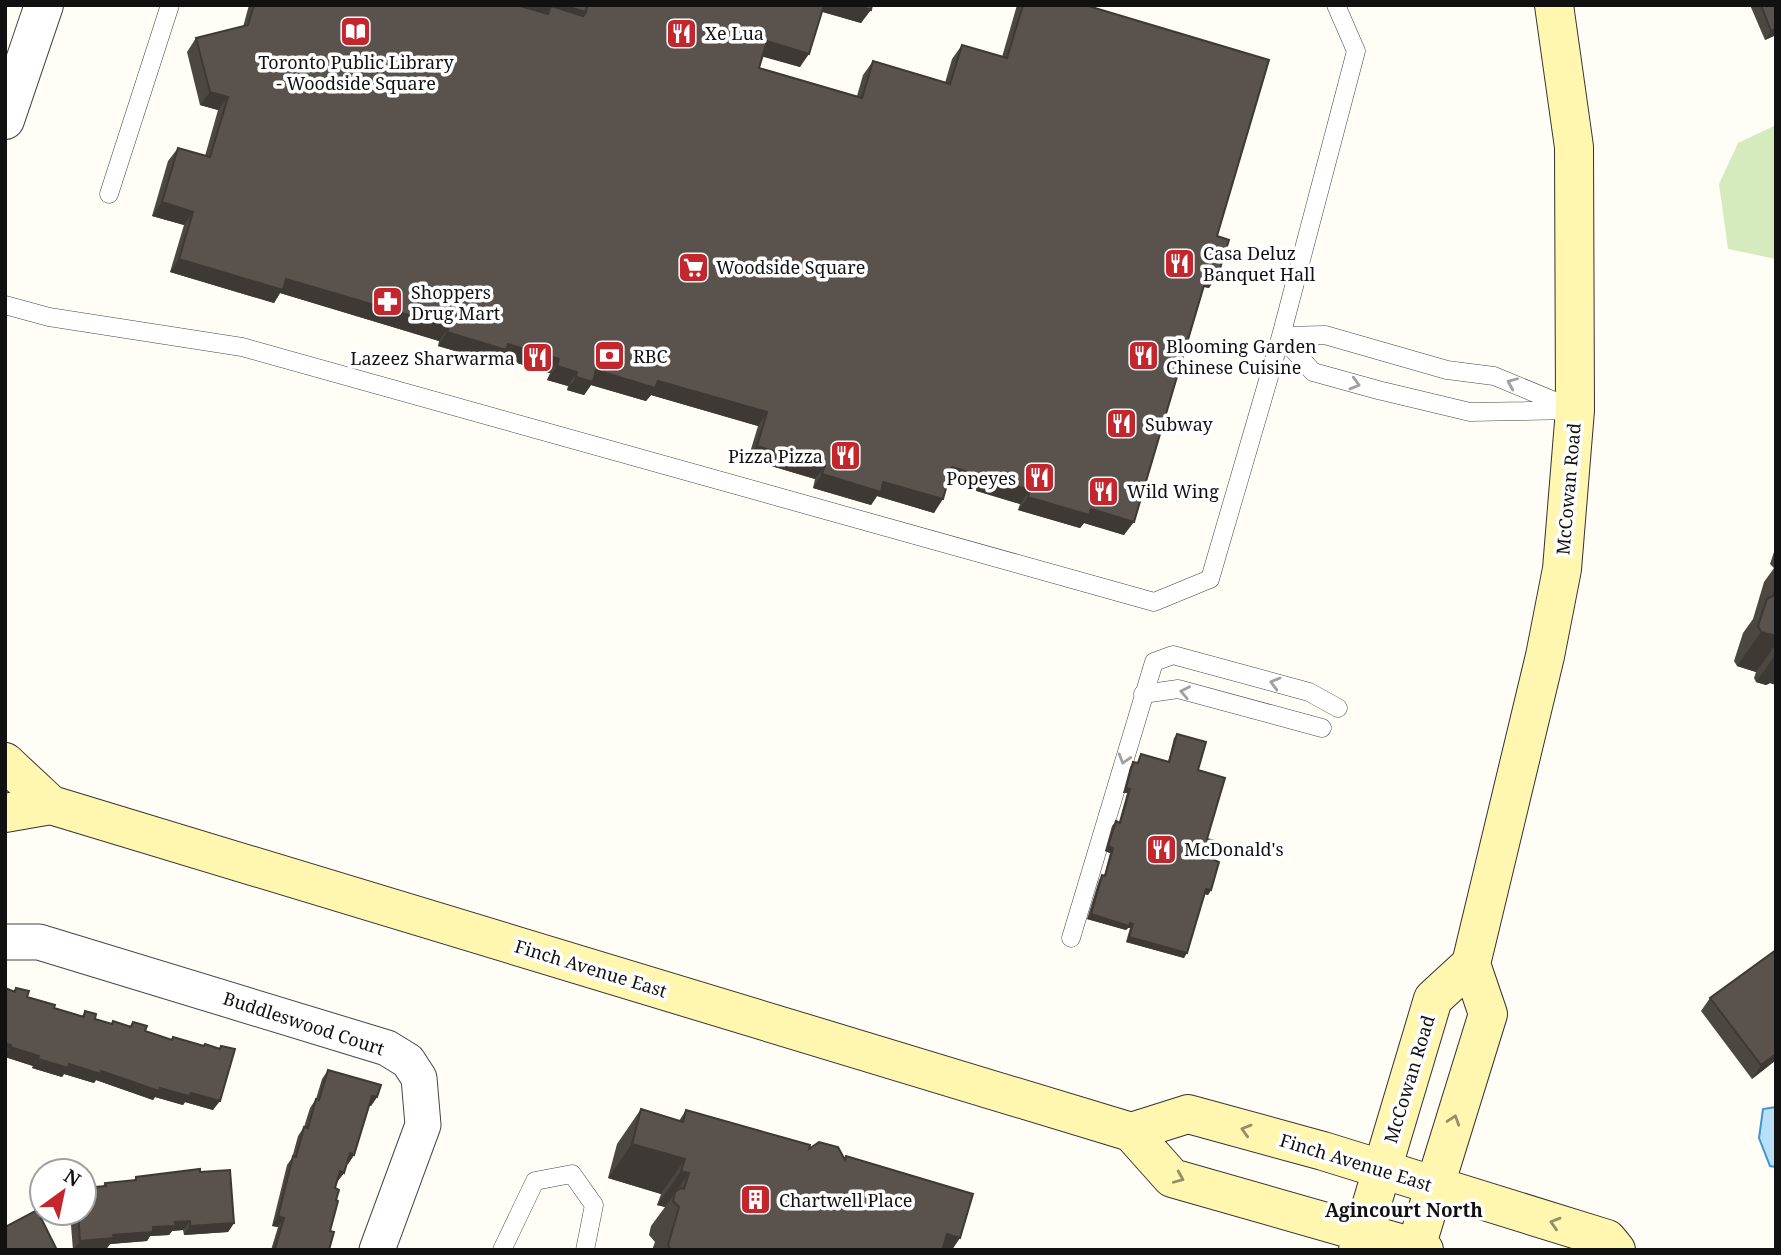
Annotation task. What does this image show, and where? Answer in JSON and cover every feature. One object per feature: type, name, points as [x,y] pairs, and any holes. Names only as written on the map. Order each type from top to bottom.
[{"type":"main road","name":"McCowan Road","points":[[1361,1241],[1433,999],[1471,964],[1545,656],[1559,582],[1575,410],[1574,147],[1554,5]]},
{"type":"main road","name":"Finch Avenue East","points":[[5,762],[51,805],[1131,1132],[1188,1114],[1323,1151],[1607,1239],[1616,1250]]},
{"type":"main road","name":"Finch Avenue East","points":[[5,813],[51,805]]},
{"type":"main road","points":[[1131,1132],[1172,1178],[1361,1241],[1418,1249],[1434,1185],[1488,1014],[1471,964]]},
{"type":"street","points":[[5,120],[44,5]]},
{"type":"street","name":"Buddleswood Court","points":[[5,942],[39,942],[387,1048],[408,1061],[419,1078],[423,1125],[377,1250]]},
{"type":"lane","points":[[109,194],[170,5]]},
{"type":"lane","points":[[5,305],[49,317],[242,347],[1154,602],[1210,579],[1281,335],[1356,51],[1336,5]]},
{"type":"lane","points":[[1281,335],[1325,335],[1447,370],[1494,376],[1575,410]]},
{"type":"lane","points":[[1281,335],[1313,372],[1378,390],[1470,412],[1575,410]]},
{"type":"lane","points":[[1071,937],[1154,662],[1173,655],[1309,692],[1338,708]]},
{"type":"lane","points":[[1143,694],[1178,689],[1322,728]]},
{"type":"lane","points":[[502,1250],[536,1181],[572,1174],[594,1205],[585,1250]]},
{"type":"green space","points":[[1776,125],[1776,259],[1728,249],[1719,184],[1738,143]]},
{"type":"water","points":[[1776,1107],[1776,1167],[1770,1166],[1759,1138],[1763,1109]]},
{"type":"building","name":"Woodside Square","points":[[254,5],[517,5],[548,14],[551,6],[583,16],[587,5],[824,5],[809,54],[767,41],[759,68],[862,98],[873,61],[950,84],[962,45],[1007,58],[1023,5],[1085,5],[1269,60],[1217,236],[1229,240],[1218,275],[1208,272],[1134,522],[1091,509],[1089,515],[1028,497],[1030,490],[952,467],[943,499],[883,482],[881,492],[822,474],[825,466],[757,446],[767,412],[658,381],[655,388],[596,370],[593,382],[576,377],[577,372],[557,366],[559,359],[508,344],[506,350],[447,332],[449,327],[286,279],[283,290],[179,259],[193,212],[162,202],[178,148],[210,157],[228,97],[210,92],[196,38],[248,25]]},
{"type":"building","points":[[561,5],[587,5],[586,12]]},
{"type":"building","points":[[855,5],[872,5],[871,10]]},
{"type":"building","points":[[1761,5],[1776,5],[1776,29],[1771,31]]},
{"type":"building","points":[[1776,587],[1776,636],[1761,632],[1758,626],[1767,599],[1773,596]]},
{"type":"building","name":"McDonald's","points":[[1177,734],[1206,742],[1198,770],[1225,778],[1207,839],[1219,842],[1214,860],[1219,862],[1211,890],[1206,889],[1187,953],[1129,937],[1133,924],[1130,923],[1129,926],[1091,914],[1113,848],[1108,846],[1116,821],[1120,823],[1130,789],[1126,788],[1133,762],[1138,763],[1141,754],[1169,762]]},
{"type":"building","points":[[1776,950],[1776,1054],[1761,1065],[1710,998]]},
{"type":"building","points":[[5,988],[15,992],[16,988],[29,991],[27,997],[84,1017],[85,1011],[96,1014],[95,1019],[112,1024],[113,1021],[131,1027],[133,1022],[147,1026],[145,1031],[172,1040],[173,1037],[204,1046],[235,1049],[220,1101],[191,1093],[189,1096],[160,1088],[159,1091],[101,1071],[101,1074],[69,1064],[68,1068],[10,1047],[11,1045],[5,1043]]},
{"type":"building","points":[[328,1070],[381,1085],[377,1097],[372,1096],[354,1155],[350,1153],[344,1173],[340,1171],[335,1188],[339,1190],[338,1201],[330,1231],[334,1232],[329,1250],[280,1250],[275,1248],[284,1218],[278,1216],[293,1156],[296,1157],[304,1127],[308,1128]]},
{"type":"building","points":[[641,1109],[683,1122],[686,1110],[810,1145],[809,1149],[819,1142],[838,1147],[845,1160],[846,1156],[973,1194],[960,1238],[947,1234],[943,1248],[947,1250],[671,1250],[668,1245],[679,1207],[673,1201],[675,1192],[684,1189],[689,1173],[681,1171],[685,1159],[632,1144]]},
{"type":"building","points":[[200,1169],[200,1172],[230,1170],[234,1223],[190,1226],[190,1221],[175,1222],[175,1226],[153,1227],[153,1232],[80,1241],[79,1227],[98,1227],[98,1187],[106,1186],[105,1183],[136,1180],[136,1177]]},
{"type":"building","points":[[28,1215],[28,1227],[46,1227],[57,1250],[5,1250],[5,1227]]},
{"type":"place","name":"Toronto Public Library - Woodside Square","points":[[356,32]]},
{"type":"place","name":"Xe Lua","points":[[682,33]]},
{"type":"place","name":"Casa Deluz Banquet Hall","points":[[1180,263]]},
{"type":"place","name":"Woodside Square","points":[[693,267]]},
{"type":"place","name":"Shoppers Drug Mart","points":[[388,302]]},
{"type":"place","name":"RBC","points":[[610,356]]},
{"type":"place","name":"Blooming Garden Chinese Cuisine","points":[[1143,356]]},
{"type":"place","name":"Lazeez Sharwarma","points":[[538,358]]},
{"type":"place","name":"Subway","points":[[1122,424]]},
{"type":"place","name":"Pizza Pizza","points":[[846,456]]},
{"type":"place","name":"Popeyes","points":[[1039,478]]},
{"type":"place","name":"Wild Wing","points":[[1104,491]]},
{"type":"place","name":"McDonald's","points":[[1161,849]]},
{"type":"place","name":"Chartwell Place","points":[[756,1200]]},
{"type":"district","name":"Agincourt North","points":[[1404,1210]]}]
